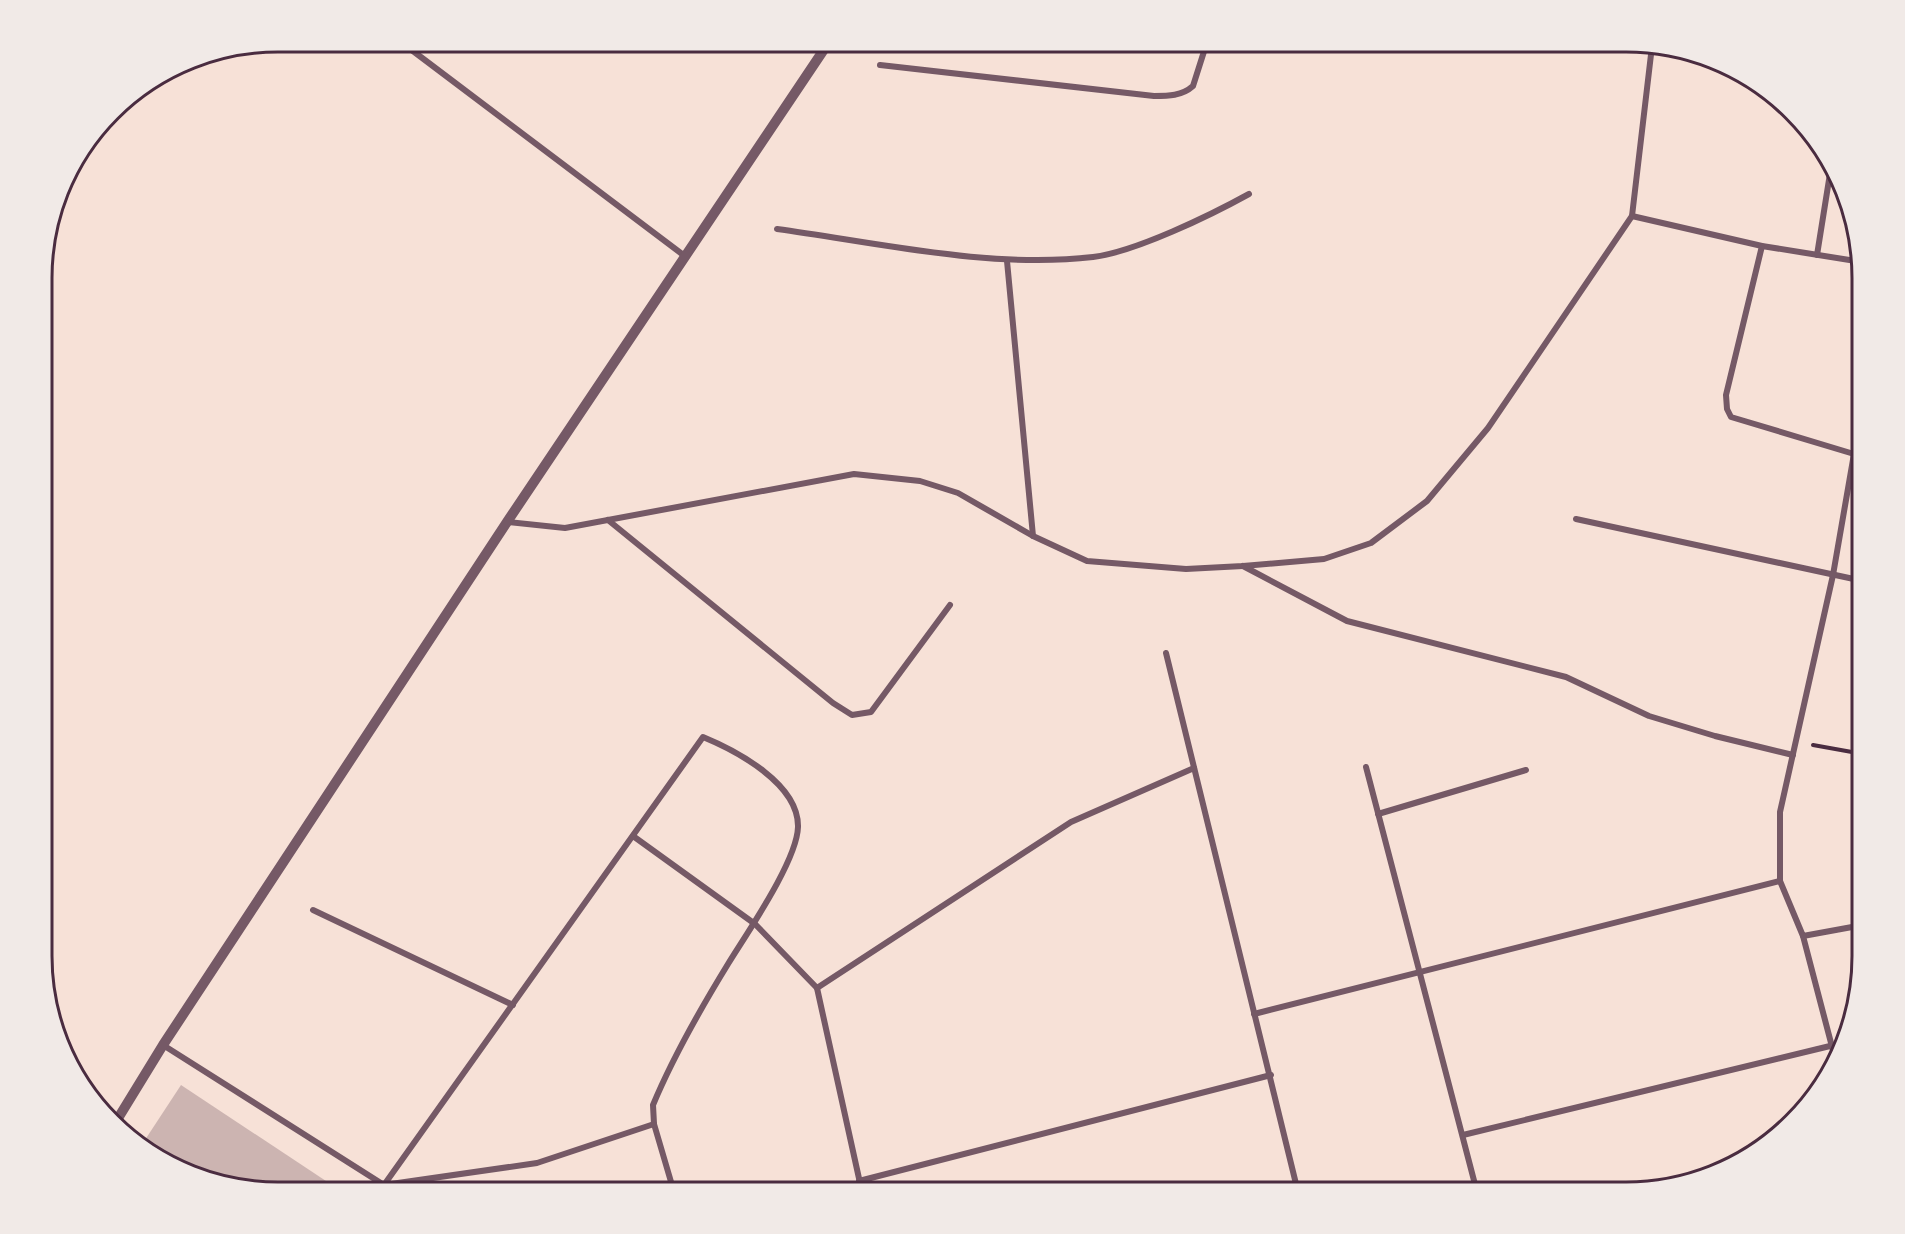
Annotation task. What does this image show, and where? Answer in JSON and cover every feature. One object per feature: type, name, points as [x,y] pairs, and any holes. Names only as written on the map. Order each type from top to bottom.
[{"type":"street","points":[[414,52],[686,257]]},
{"type":"street","points":[[120,1116],[163,1045],[507,522],[822,52]]},
{"type":"street","points":[[880,65],[1154,96],[1171,96],[1188,91],[1193,86],[1204,52]]},
{"type":"street","points":[[507,522],[565,528],[854,474],[920,481],[958,493],[1033,536],[1087,561],[1186,568],[1243,566],[1324,559],[1371,543],[1427,501],[1488,428],[1632,216],[1651,54]]},
{"type":"street","points":[[1817,255],[1829,178]]},
{"type":"street","points":[[777,229],[1007,261],[1095,257],[1161,235],[1249,194]]},
{"type":"street","points":[[1632,216],[1762,246],[1852,260]]},
{"type":"street","points":[[1762,246],[1726,395],[1727,409],[1731,417],[1852,453]]},
{"type":"street","points":[[1007,261],[1033,536]]},
{"type":"street","points":[[1832,1050],[1803,936],[1780,882],[1780,812],[1833,574],[1852,465]]},
{"type":"street","points":[[1576,519],[1852,578]]},
{"type":"street","points":[[608,520],[833,703],[852,715],[871,712],[950,605]]},
{"type":"street","points":[[1243,566],[1347,621],[1566,677],[1648,716],[1715,736],[1793,755]]},
{"type":"street","points":[[1166,653],[1296,1182]]},
{"type":"street","points":[[386,1182],[703,737],[758,766],[782,787],[794,810],[798,826],[794,848],[755,924],[727,965],[661,1085],[653,1105],[654,1124],[671,1182]]},
{"type":"street","points":[[1366,766],[1474,1182]]},
{"type":"street","points":[[817,988],[1071,822],[1194,768]]},
{"type":"street","points":[[1378,814],[1526,770]]},
{"type":"street","points":[[633,836],[755,924],[817,988],[859,1181],[1271,1075]]},
{"type":"street","points":[[1254,1014],[1780,882]]},
{"type":"street","points":[[313,910],[513,1005]]},
{"type":"street","points":[[1803,936],[1852,927]]},
{"type":"street","points":[[163,1045],[379,1182]]},
{"type":"street","points":[[1462,1135],[1830,1046]]},
{"type":"street","points":[[405,1182],[537,1163],[654,1124]]},
{"type":"path","points":[[1795,741],[1852,752]]},
{"type":"building","points":[[181,1085],[327,1182],[249,1180],[220,1174],[178,1158],[146,1138]]}]
